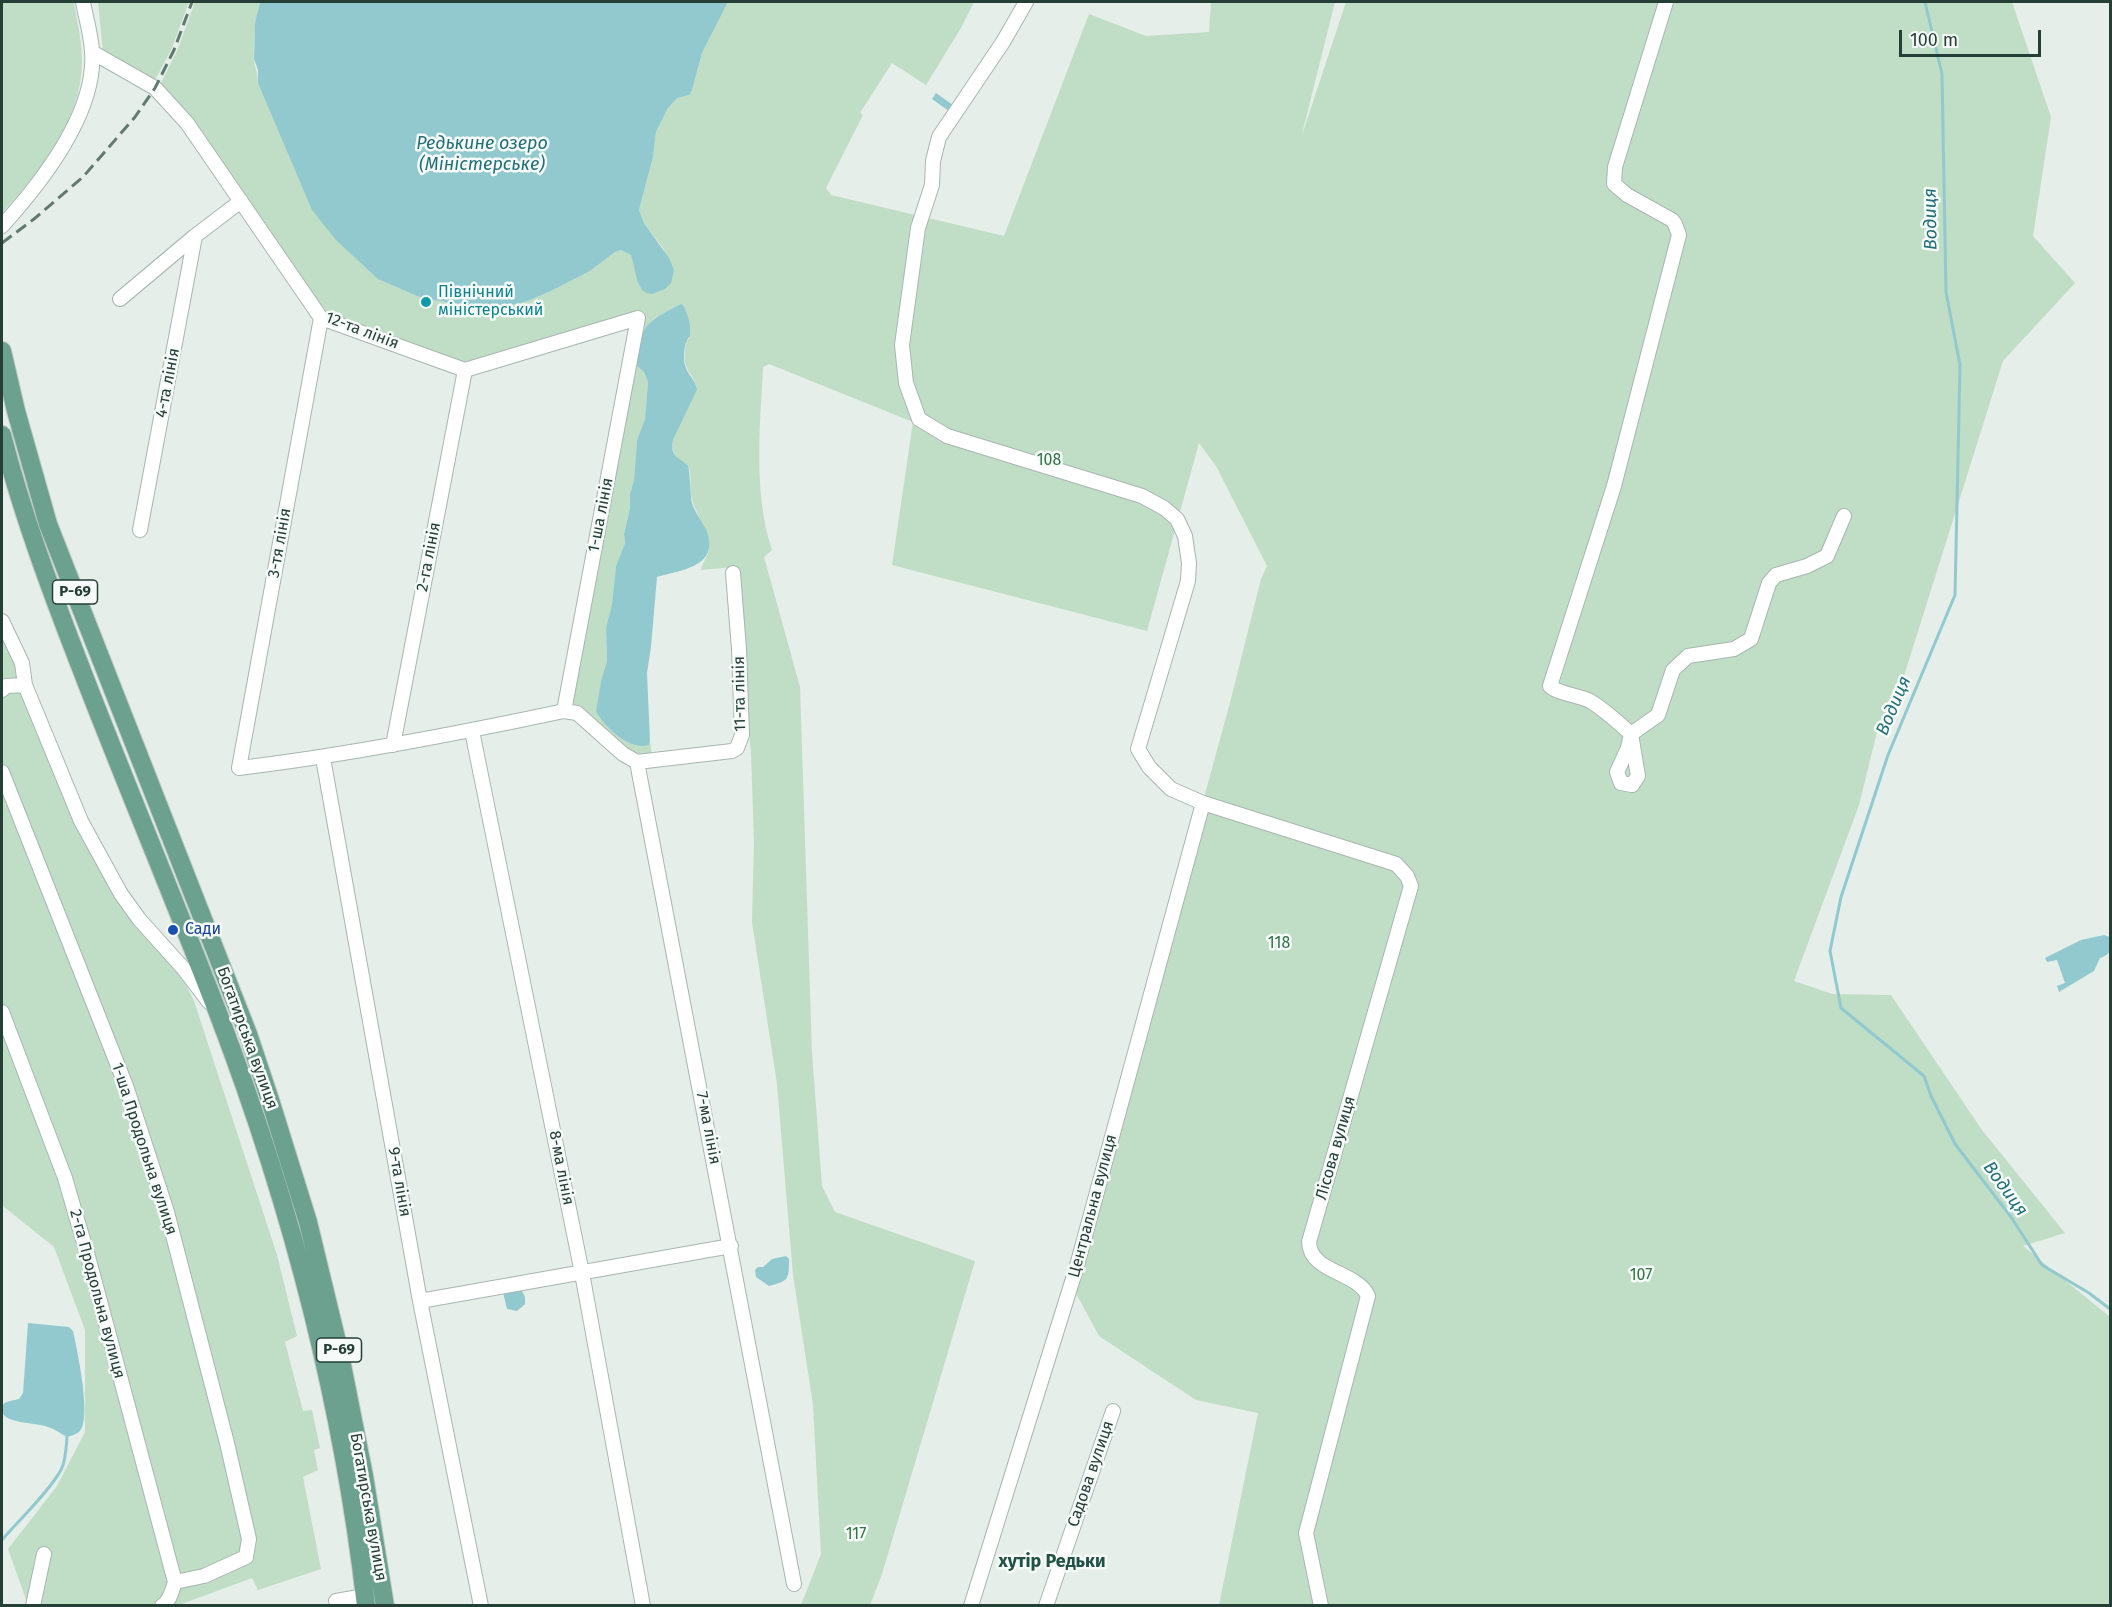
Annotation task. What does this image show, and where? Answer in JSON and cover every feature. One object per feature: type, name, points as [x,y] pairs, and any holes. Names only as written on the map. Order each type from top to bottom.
[{"type":"main road","name":"Богатирська вулиця","points":[[2,351],[15,411],[48,524],[248,1034],[308,1222],[339,1350],[364,1476],[385,1605]]},
{"type":"main road","name":"Богатирська вулиця","points":[[2,435],[12,475],[36,548],[219,1015],[254,1111],[298,1257],[324,1357],[344,1459],[366,1600]]},
{"type":"street","points":[[2,226],[39,180],[73,130],[86,101],[92,52],[83,2]]},
{"type":"street","points":[[1026,2],[1004,42],[939,137],[935,149],[932,185],[918,228],[902,345],[906,383],[919,419],[947,436],[1142,496],[1164,508],[1177,519],[1185,536],[1189,562],[1188,581],[1138,749],[1149,767],[1171,789],[1203,803]]},
{"type":"street","points":[[1666,2],[1615,167],[1614,184],[1627,195],[1672,220],[1679,235],[1614,486],[1550,686],[1556,691],[1573,694],[1590,701],[1631,734],[1658,715],[1673,670],[1688,656],[1734,649],[1752,639],[1769,584],[1776,575],[1807,566],[1827,556],[1844,516]]},
{"type":"street","name":"12-та лінія","points":[[92,52],[155,88],[187,123],[321,318],[465,370]]},
{"type":"street","points":[[120,299],[241,201]]},
{"type":"street","name":"4-та лінія","points":[[140,530],[195,236]]},
{"type":"street","name":"3-тя лінія","points":[[321,318],[239,768],[323,758]]},
{"type":"street","name":"1-ша лінія","points":[[465,370],[638,318],[564,711]]},
{"type":"street","name":"2-га лінія","points":[[393,745],[465,370]]},
{"type":"street","name":"11-та лінія","points":[[637,762],[732,751],[741,742],[739,650],[733,573]]},
{"type":"street","points":[[2,621],[22,663],[25,685],[81,821],[121,894],[138,919],[183,968],[219,1015]]},
{"type":"street","points":[[2,690],[6,686],[25,685]]},
{"type":"street","points":[[323,758],[472,731],[564,711],[577,713],[623,754],[637,762]]},
{"type":"street","name":"8-ма лінія","points":[[472,731],[582,1273],[643,1605]]},
{"type":"street","name":"9-та лінія","points":[[323,758],[420,1301],[481,1605]]},
{"type":"street","name":"7-ма лінія","points":[[637,762],[794,1584]]},
{"type":"street","name":"1-ша Продольна вулиця","points":[[2,772],[126,1086],[167,1212],[227,1443],[249,1539],[246,1557],[204,1576],[175,1582]]},
{"type":"street","name":"Центральна вулиця","points":[[971,1605],[1076,1269],[1203,803]]},
{"type":"street","name":"Лісова вулиця","points":[[1203,803],[1396,864],[1407,876],[1411,886],[1309,1242],[1309,1249],[1320,1263],[1360,1284],[1368,1296],[1306,1533],[1321,1605]]},
{"type":"street","name":"2-га Продольна вулиця","points":[[2,1012],[64,1178],[92,1272],[175,1582]]},
{"type":"street","points":[[420,1301],[731,1246]]},
{"type":"street","name":"Садова вулиця","points":[[1046,1605],[1113,1411]]},
{"type":"street","points":[[33,1605],[44,1554]]},
{"type":"street","points":[[162,1605],[172,1593],[175,1582]]},
{"type":"street","points":[[336,1601],[366,1600]]},
{"type":"green space","points":[[2,2],[74,2],[82,61],[75,104],[67,124],[31,180],[2,213]]},
{"type":"green space","points":[[98,2],[189,2],[171,50],[154,82],[103,51]]},
{"type":"green space","points":[[195,2],[260,2],[254,46],[258,83],[422,298],[494,310],[528,301],[553,290],[590,271],[621,250],[631,255],[637,280],[674,270],[663,248],[644,223],[639,210],[653,157],[656,132],[668,108],[677,98],[692,90],[702,53],[728,2],[974,2],[926,85],[892,63],[860,113],[863,115],[826,188],[831,195],[1004,236],[1089,14],[1146,36],[1209,32],[1211,2],[1335,2],[1301,138],[1346,2],[2012,2],[2051,117],[2033,236],[2075,283],[2003,361],[1904,676],[1878,728],[1859,805],[1794,981],[1832,994],[1891,995],[1982,1130],[2065,1233],[2023,1246],[2110,1317],[2110,1605],[1219,1605],[1258,1413],[1196,1400],[1099,1336],[1071,1284],[1231,699],[1261,579],[1267,566],[1216,466],[1199,443],[1147,631],[892,565],[913,422],[769,364],[763,367],[759,459],[762,505],[772,550],[764,557],[800,687],[812,1053],[822,1186],[835,1212],[975,1261],[882,1574],[870,1605],[801,1605],[821,1554],[813,1405],[793,1275],[777,1084],[752,922],[754,842],[751,753],[734,567],[701,570],[709,551],[709,541],[692,499],[689,467],[679,459],[673,449],[673,440],[697,390],[685,363],[685,350],[690,336],[683,305],[653,319],[640,336],[638,316],[599,322],[466,364],[323,314],[217,161],[208,139],[159,87],[177,51]]},
{"type":"green space","points":[[636,365],[644,372],[648,382],[645,419],[637,440],[634,480],[624,534],[625,543],[616,566],[612,604],[606,628],[607,661],[596,711],[607,726],[618,735],[649,745],[650,741],[652,756],[629,751],[609,738],[573,704],[570,697]]},
{"type":"green space","points":[[2,631],[81,834],[179,971],[194,1001],[277,1255],[297,1336],[285,1342],[303,1411],[312,1410],[320,1448],[314,1450],[318,1470],[303,1477],[321,1569],[258,1590],[252,1578],[179,1605],[28,1605],[8,1549],[57,1486],[85,1432],[85,1330],[54,1247],[4,1207],[2,1202]]},
{"type":"water","name":"Редькине озеро (Міністерське)","points":[[260,2],[728,2],[702,53],[692,90],[689,95],[677,98],[668,108],[656,132],[653,157],[639,210],[644,223],[669,258],[674,270],[671,283],[665,289],[652,294],[642,290],[631,255],[621,250],[590,271],[553,290],[528,301],[494,310],[422,298],[378,279],[336,240],[312,210],[258,83],[258,70],[254,59],[255,23]]},
{"type":"water","points":[[936,93],[953,105],[949,111],[932,99]]},
{"type":"water","points":[[681,304],[687,315],[690,329],[684,362],[697,390],[672,446],[674,454],[688,466],[692,503],[707,532],[709,544],[708,553],[696,565],[657,577],[647,673],[650,741],[649,745],[642,746],[618,736],[605,724],[596,711],[607,661],[606,628],[612,604],[616,566],[625,543],[624,534],[634,480],[637,440],[645,419],[648,382],[644,372],[636,365],[640,341],[652,321]]},
{"type":"water","points":[[2104,935],[2110,937],[2109,953],[2100,958],[2094,971],[2059,992],[2057,986],[2065,983],[2057,960],[2047,962],[2045,958],[2081,940]]},
{"type":"water","points":[[786,1256],[789,1259],[789,1271],[784,1281],[769,1286],[756,1277],[755,1270],[758,1267],[763,1267],[772,1259]]},
{"type":"water","points":[[521,1289],[525,1297],[525,1304],[517,1311],[507,1309],[503,1292]]},
{"type":"water","points":[[28,1323],[69,1327],[73,1331],[85,1412],[80,1431],[74,1435],[67,1437],[48,1427],[13,1420],[4,1415],[2,1411],[5,1403],[19,1399],[23,1393]]},
{"type":"waterway","name":"Водиця","points":[[1925,2],[1942,74],[1946,292],[1960,365],[1955,595],[1888,755],[1841,897],[1830,951],[1841,1008],[1924,1076],[1931,1096],[1955,1144],[2011,1217],[2042,1265],[2089,1293],[2110,1309]]},
{"type":"waterway","points":[[2,1540],[41,1497],[61,1470],[67,1437]]},
{"type":"railway","points":[[2,243],[83,177],[135,117],[155,88],[174,50],[192,2]]},
{"type":"place","name":"Північний міністерський","points":[[426,302]]},
{"type":"place","name":"Сади","points":[[173,930]]},
{"type":"district","name":"хутір Редьки","points":[[1052,1562]]},
{"type":"park label","name":"108","points":[[1049,461]]},
{"type":"park label","name":"118","points":[[1279,944]]},
{"type":"park label","name":"107","points":[[1641,1276]]},
{"type":"park label","name":"117","points":[[856,1535]]}]
